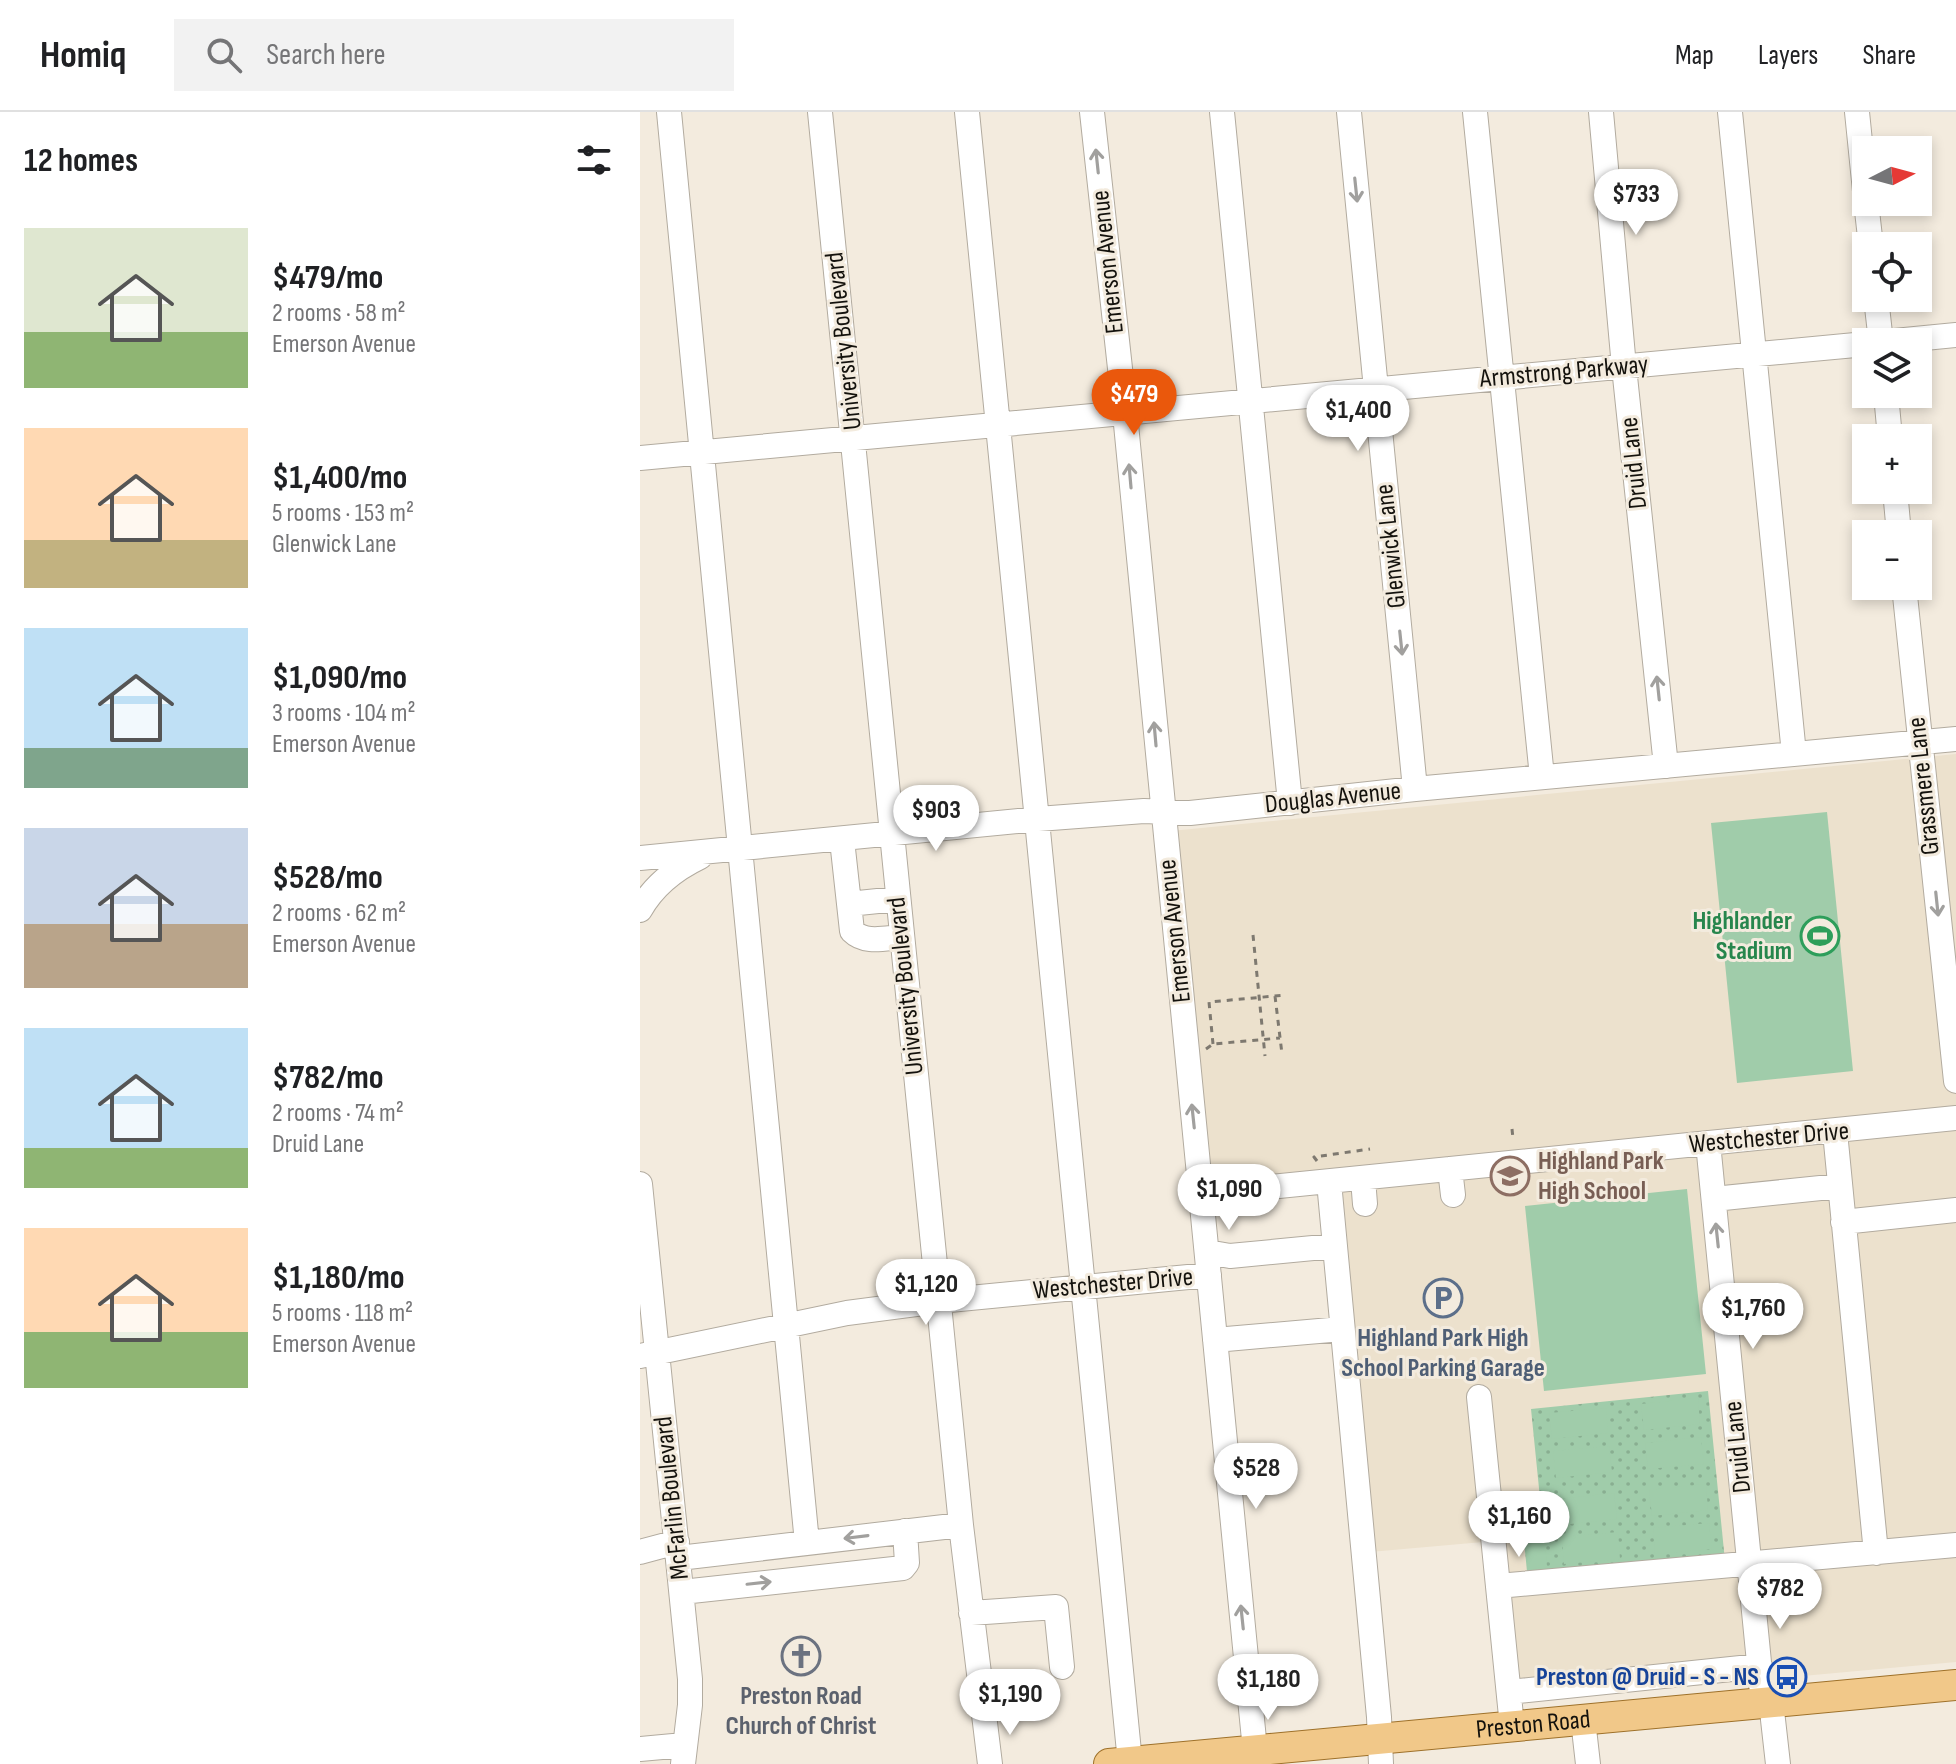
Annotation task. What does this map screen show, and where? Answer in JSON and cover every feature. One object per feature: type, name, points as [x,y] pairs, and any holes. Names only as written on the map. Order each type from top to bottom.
[{"type":"main road","name":"Preston Road","points":[[1119,1763],[1182,1761],[1255,1750],[1380,1751],[1512,1726],[1956,1685]]},
{"type":"street","points":[[669,112],[807,1543]]},
{"type":"street","name":"University Boulevard","points":[[820,112],[961,1525],[990,1764]]},
{"type":"street","points":[[967,112],[1085,1287],[1119,1763]]},
{"type":"street","name":"Emerson Avenue","points":[[1092,112],[1125,414],[1255,1750]]},
{"type":"street","points":[[1222,112],[1290,803]]},
{"type":"street","name":"Glenwick Lane","points":[[1349,112],[1415,789]]},
{"type":"street","points":[[1475,112],[1542,777]]},
{"type":"street","name":"Druid Lane","points":[[1601,112],[1666,766]]},
{"type":"street","points":[[1730,112],[1794,754]]},
{"type":"street","points":[[1857,112],[1859,136]]},
{"type":"street","points":[[1932,337],[1956,335]]},
{"type":"street","name":"Armstrong Parkway","points":[[640,458],[1852,345]]},
{"type":"street","name":"Grassmere Lane","points":[[1905,600],[1956,1081]]},
{"type":"street","name":"Douglas Avenue","points":[[640,858],[1038,819],[1144,811],[1190,813],[1956,739]]},
{"type":"street","points":[[842,840],[852,931],[859,938],[902,937]]},
{"type":"street","name":"Douglas Avenue","points":[[640,910],[660,883],[677,868],[709,852]]},
{"type":"street","points":[[849,904],[897,899]]},
{"type":"street","name":"Westchester Drive","points":[[1201,1194],[1329,1182],[1365,1167],[1450,1169],[1956,1118]]},
{"type":"street","points":[[1835,1132],[1876,1553]]},
{"type":"street","name":"Druid Lane","points":[[1708,1143],[1760,1666],[1778,1764]]},
{"type":"street","points":[[1365,1167],[1365,1204]]},
{"type":"street","points":[[1450,1169],[1453,1195]]},
{"type":"street","points":[[1329,1182],[1380,1751]]},
{"type":"street","name":"McFarlin Boulevard","points":[[640,1184],[648,1354],[678,1550],[690,1692],[684,1755]]},
{"type":"street","points":[[1714,1199],[1840,1186]]},
{"type":"street","points":[[1843,1222],[1956,1210]]},
{"type":"street","name":"Westchester Drive","points":[[648,1354],[787,1324],[939,1301],[1085,1287],[1208,1264],[1230,1256],[1334,1246]]},
{"type":"street","points":[[1215,1340],[1342,1329]]},
{"type":"street","points":[[1479,1397],[1512,1726]]},
{"type":"street","points":[[640,1552],[807,1543],[961,1525]]},
{"type":"street","points":[[682,1592],[903,1568],[907,1563],[905,1531]]},
{"type":"street","points":[[1498,1586],[1956,1545]]},
{"type":"street","points":[[971,1613],[1056,1607],[1062,1667]]},
{"type":"street","points":[[1509,1692],[1760,1666]]},
{"type":"street","points":[[1583,1720],[1588,1764]]},
{"type":"street","points":[[640,1749],[684,1755]]},
{"type":"path","points":[[1253,935],[1265,1056]]},
{"type":"path","points":[[1280,1038],[1212,1044],[1209,1002],[1286,995]]},
{"type":"path","points":[[1275,996],[1282,1054]]},
{"type":"path","points":[[1512,1129],[1513,1139]]},
{"type":"path","points":[[1339,1148],[1345,1152]]},
{"type":"path","points":[[1365,1167],[1315,1162],[1314,1157],[1370,1149]]},
{"type":"shaded area","name":"Highland Park High School","points":[[1956,754],[1956,1662],[1497,1704],[1483,1542],[1370,1552],[1334,1171],[1206,1184],[1171,831]]},
{"type":"green space","points":[[1827,812],[1853,1071],[1737,1083],[1711,823]]},
{"type":"green space","points":[[1687,1189],[1706,1374],[1544,1391],[1525,1206]]},
{"type":"green space","points":[[1708,1391],[1725,1561],[1528,1582],[1522,1520],[1542,1518],[1531,1409]]},
{"type":"green space","points":[[1698,1398],[1700,1424],[1644,1430],[1641,1404]]},
{"type":"green space","points":[[1606,1408],[1608,1433],[1552,1439],[1549,1413]]},
{"type":"green space","points":[[1701,1437],[1704,1464],[1648,1469],[1645,1443]]},
{"type":"green space","points":[[1609,1446],[1612,1472],[1556,1478],[1553,1451]]},
{"type":"green space","points":[[1706,1484],[1708,1510],[1652,1516],[1649,1490]]},
{"type":"green space","points":[[1614,1493],[1617,1519],[1561,1525],[1558,1499]]},
{"type":"green space","points":[[1709,1523],[1712,1549],[1655,1554],[1653,1528]]},
{"type":"green space","points":[[1543,1524],[1547,1567],[1528,1569],[1524,1526]]},
{"type":"green space","points":[[1618,1532],[1620,1559],[1564,1564],[1562,1537]]},
{"type":"place","name":"Highlander Stadium","points":[[1820,936]]},
{"type":"place","name":"Highland Park High School","points":[[1510,1176]]},
{"type":"place","name":"Highland Park High School Parking Garage","points":[[1443,1298]]},
{"type":"place","name":"Preston Road Church of Christ","points":[[801,1656]]},
{"type":"place","name":"Preston @ Druid - S - NS","points":[[1787,1677]]}]
